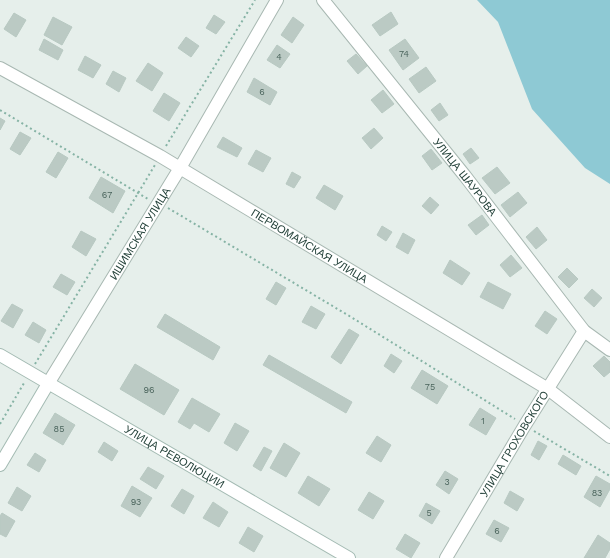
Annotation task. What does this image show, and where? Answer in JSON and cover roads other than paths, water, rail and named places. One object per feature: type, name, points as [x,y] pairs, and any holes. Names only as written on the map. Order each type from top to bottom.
[{"type":"street","name":"ИШИМСКАЯ УЛИЦА","points":[[0,465],[49,382],[158,205],[277,0]]},
{"type":"street","name":"УЛИЦА ШАУРОВА","points":[[323,0],[465,176],[584,331],[610,350]]},
{"type":"street","name":"ПЕРВОМАЙСКАЯ УЛИЦА","points":[[0,68],[160,156],[548,389],[610,437]]},
{"type":"street","name":"УЛИЦА ГРОХОВСКОГО","points":[[446,558],[525,425],[584,331]]},
{"type":"street","name":"УЛИЦА РЕВОЛЮЦИИ","points":[[0,355],[49,382],[349,558]]},
{"type":"water","points":[[477,0],[610,0],[610,184],[585,168],[532,109],[498,22]]}]
